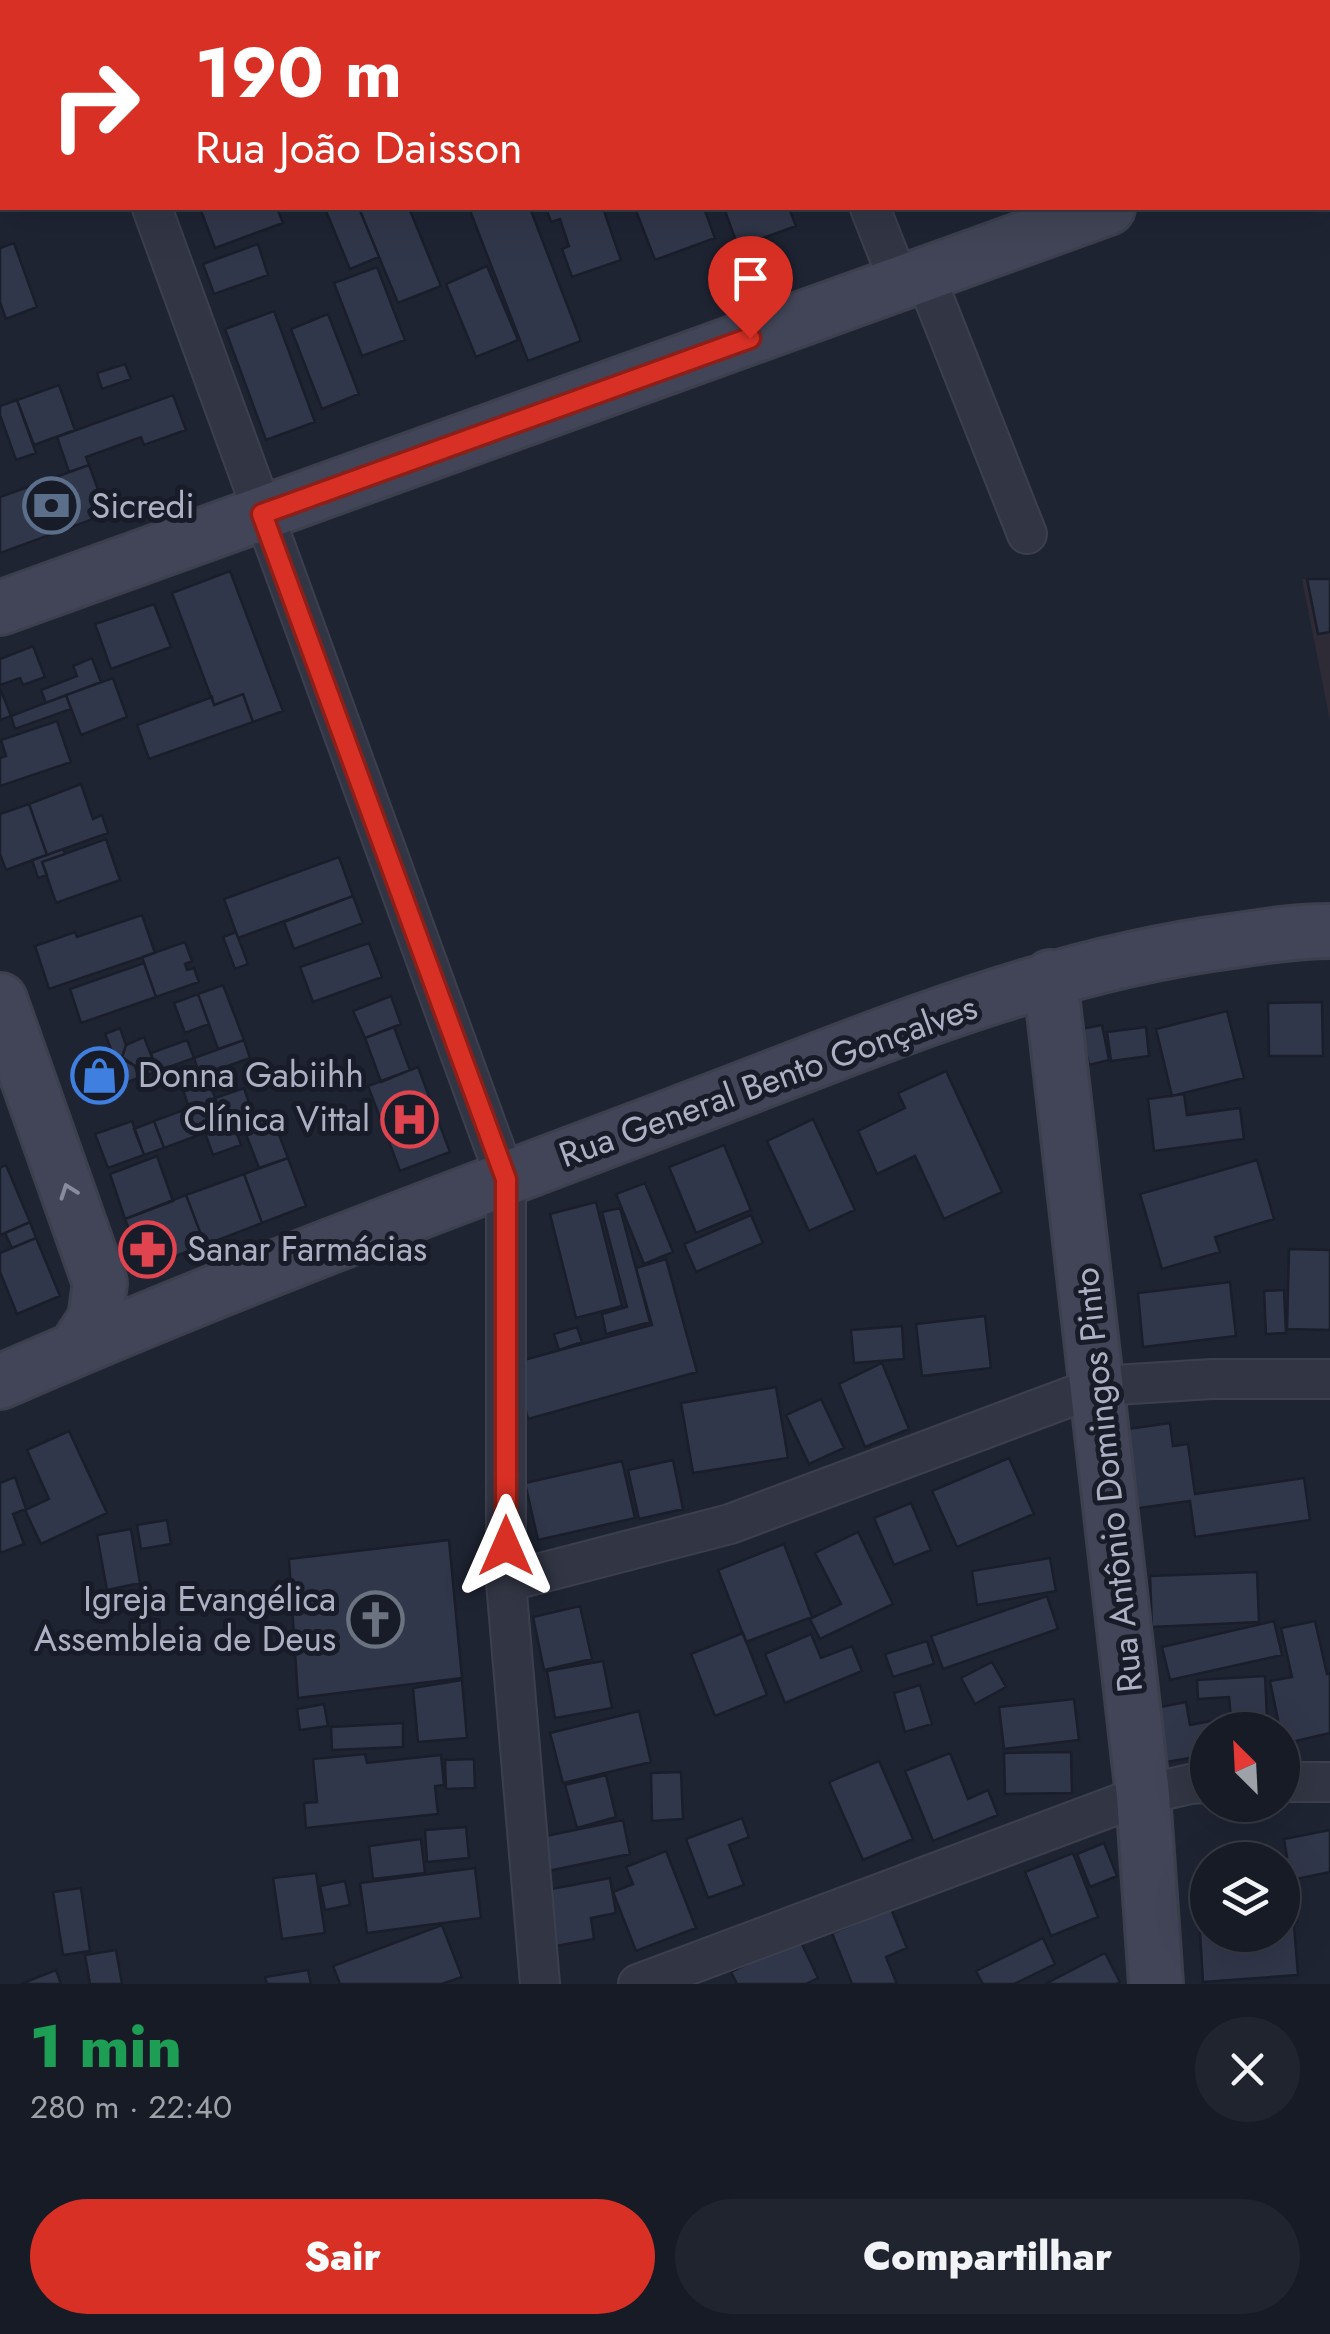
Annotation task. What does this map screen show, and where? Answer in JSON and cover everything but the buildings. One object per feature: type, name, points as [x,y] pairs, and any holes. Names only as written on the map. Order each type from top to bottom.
[{"type":"street","points":[[153,210],[506,1179],[506,1582],[540,1984]]},
{"type":"street","points":[[871,210],[912,280],[1028,534]]},
{"type":"street","points":[[0,608],[1103,210]]},
{"type":"street","name":"Rua General Bento Gonçalves","points":[[0,1382],[158,1314],[506,1179],[1050,977],[1190,946],[1330,932]]},
{"type":"street","name":"Rua Antônio Domingos Pinto","points":[[1050,977],[1143,1795],[1156,1984]]},
{"type":"street","points":[[0,1000],[100,1282],[95,1319],[76,1348]]},
{"type":"street","points":[[100,1282],[128,1304],[158,1314]]},
{"type":"street","points":[[506,1582],[730,1524],[1099,1386],[1212,1379],[1330,1379]]},
{"type":"street","points":[[1300,1782],[1330,1782]]},
{"type":"street","points":[[638,1984],[1143,1795],[1190,1784]]},
{"type":"shaded area","points":[[1302,579],[1330,579],[1330,721]]},
{"type":"place","name":"Sicredi","points":[[52,506]]},
{"type":"place","name":"Donna Gabiihh","points":[[99,1075]]},
{"type":"place","name":"Clínica Vittal","points":[[409,1119]]},
{"type":"place","name":"Sanar Farmácias","points":[[148,1249]]},
{"type":"place","name":"Igreja Evangélica Assembleia de Deus","points":[[375,1619]]},
{"type":"route","points":[[506,1546],[506,1179],[262,514],[750,338]]}]
